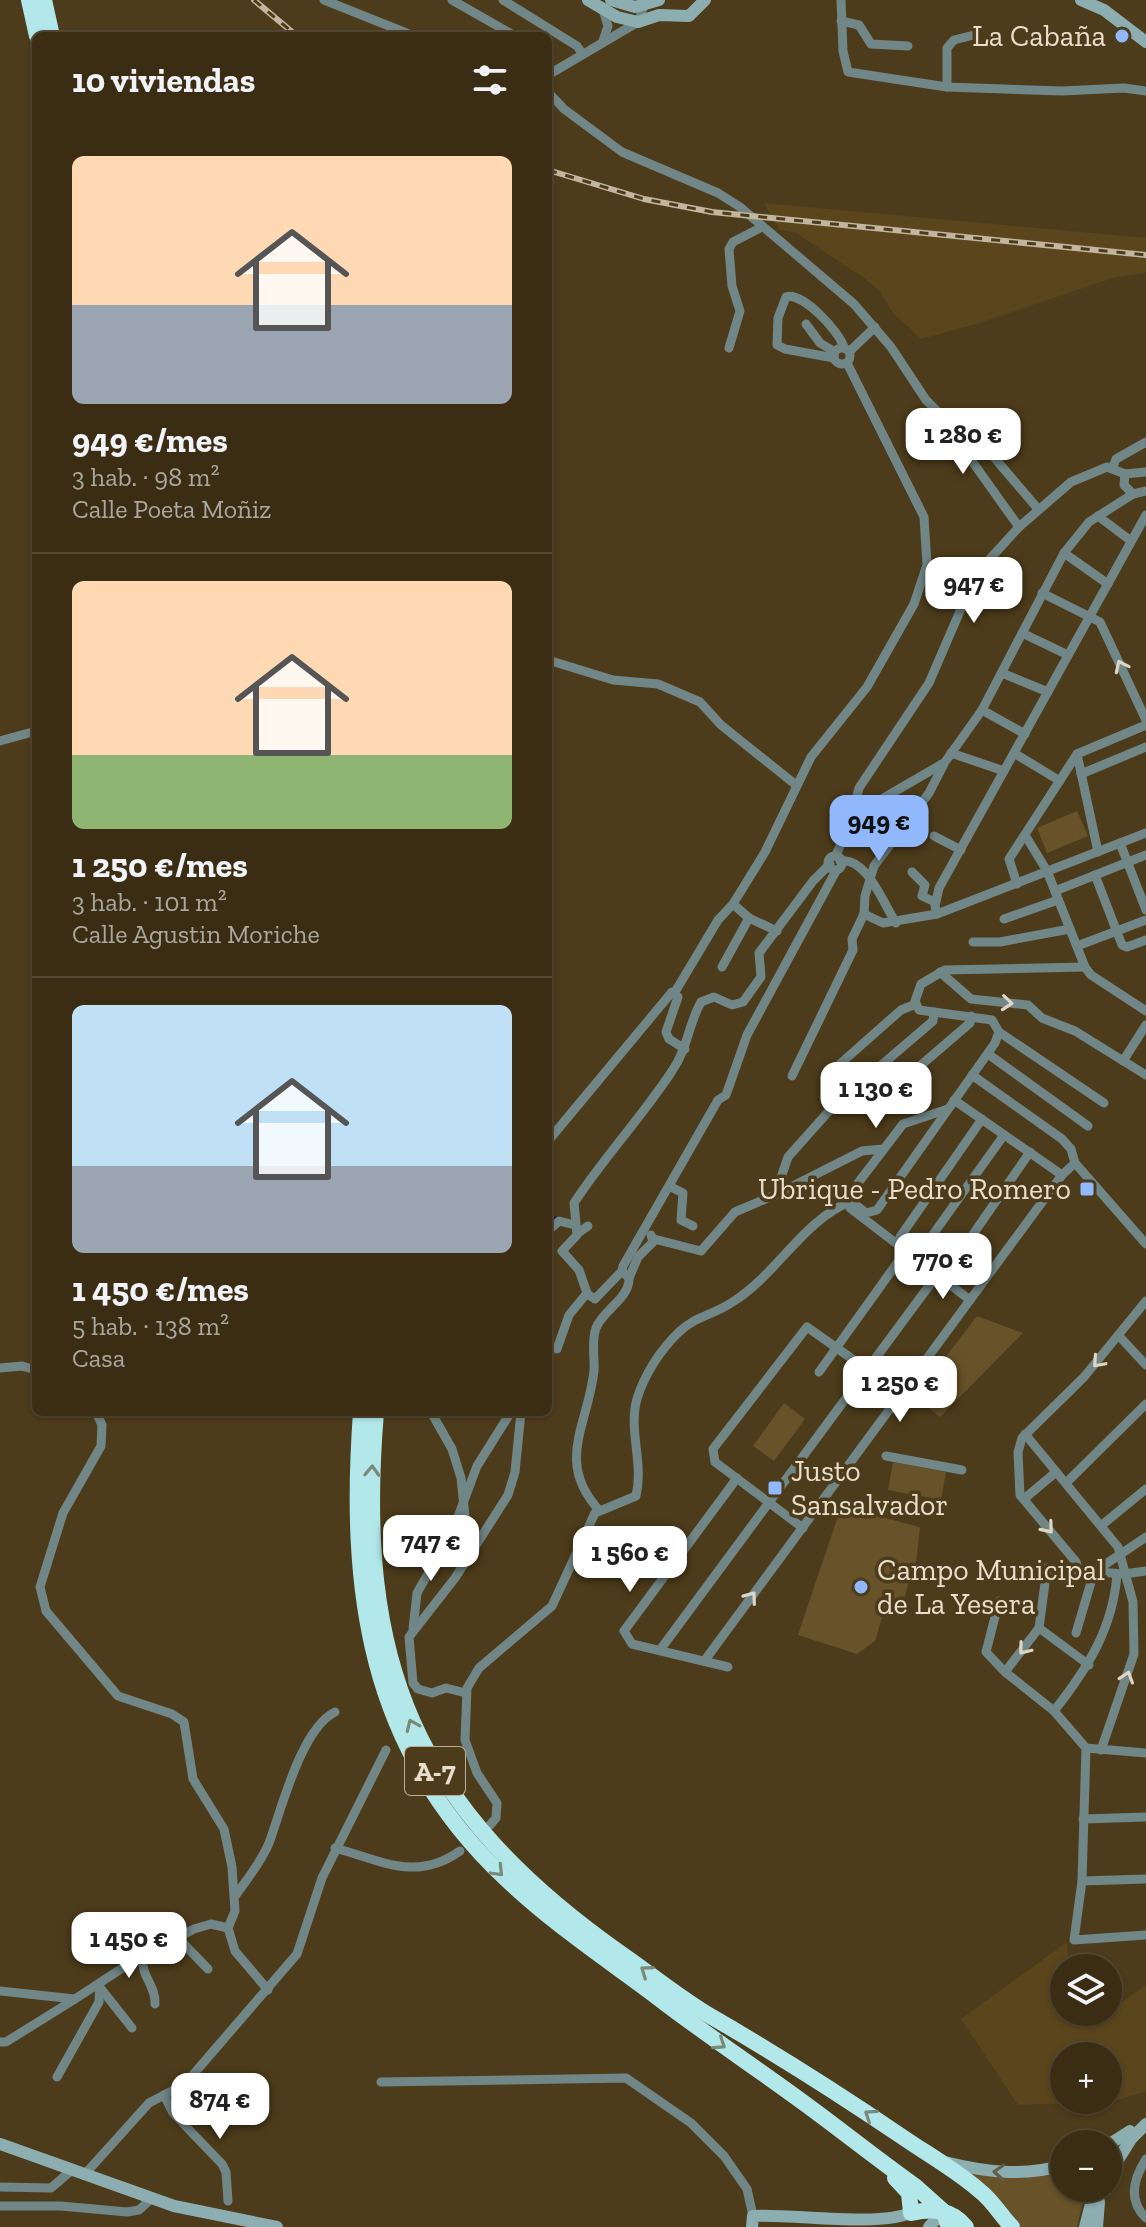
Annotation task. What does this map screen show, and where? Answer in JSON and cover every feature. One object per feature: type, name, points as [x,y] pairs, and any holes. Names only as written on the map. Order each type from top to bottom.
[{"type":"highway","points":[[29,0],[36,32]]},
{"type":"highway","points":[[44,0],[51,32]]},
{"type":"highway","name":"A-7","points":[[361,1416],[357,1522],[362,1593],[379,1679],[404,1745],[447,1814],[504,1878],[588,1948],[868,2153]]},
{"type":"highway","name":"A-7","points":[[376,1416],[372,1522],[380,1620],[403,1706],[431,1764],[478,1829],[527,1879],[605,1942],[710,2016],[846,2099],[934,2159]]},
{"type":"highway","points":[[868,2153],[904,2186],[912,2203],[911,2213],[946,2220],[953,2215],[966,2227]]},
{"type":"highway","points":[[868,2153],[915,2186],[946,2220]]},
{"type":"highway","points":[[934,2159],[986,2196],[1012,2227]]},
{"type":"street","points":[[324,0],[404,32]]},
{"type":"street","points":[[452,0],[508,32]]},
{"type":"street","points":[[503,0],[549,32]]},
{"type":"street","points":[[588,0],[607,5],[644,6],[662,0],[676,16]]},
{"type":"street","points":[[841,0],[848,72],[947,87],[1062,91],[1124,88],[1146,91]]},
{"type":"street","points":[[1081,0],[1104,10],[1146,42]]},
{"type":"street","points":[[1102,0],[1146,31]]},
{"type":"street","points":[[552,72],[638,22],[659,15],[689,16],[702,2]]},
{"type":"street","points":[[607,5],[638,22]]},
{"type":"street","points":[[603,42],[608,26],[607,5]]},
{"type":"street","points":[[638,22],[644,6]]},
{"type":"street","points":[[841,21],[859,25],[871,44],[908,46]]},
{"type":"street","points":[[552,34],[577,46],[582,53]]},
{"type":"street","points":[[947,87],[947,48],[954,40],[974,35]]},
{"type":"street","points":[[552,97],[610,145],[730,199],[875,327],[926,400],[951,423],[963,426],[975,435],[1038,509]]},
{"type":"street","points":[[729,348],[740,311],[732,286],[729,249],[733,242],[762,227]]},
{"type":"street","points":[[552,1136],[669,993],[675,992],[718,920],[733,904],[765,852],[796,785],[829,732],[867,687],[914,604],[927,565],[924,517],[847,363],[838,363],[841,352],[842,337],[802,298],[786,297],[778,318],[777,345],[825,359],[841,352],[875,327]]},
{"type":"street","points":[[806,324],[820,343],[841,352]]},
{"type":"street","points":[[951,423],[949,429],[1019,527]]},
{"type":"street","points":[[1113,467],[1116,459],[1146,442]]},
{"type":"street","points":[[859,806],[859,788],[929,683],[976,574],[1038,509],[1081,476],[1113,467],[1125,474],[1146,472]]},
{"type":"street","points":[[1125,474],[1124,485],[1133,494]]},
{"type":"street","points":[[792,1076],[853,950],[852,939],[864,914],[869,882],[902,827],[914,818],[945,762],[982,710],[1064,553],[1083,527],[1133,494],[1146,491]]},
{"type":"street","points":[[937,914],[935,902],[961,850],[1146,515]]},
{"type":"street","points":[[1098,516],[1131,541]]},
{"type":"street","points":[[1064,553],[1108,584]]},
{"type":"street","points":[[1017,884],[1009,859],[1077,754],[1146,723],[1100,622],[1042,593]]},
{"type":"street","points":[[1022,633],[1068,655]]},
{"type":"street","points":[[552,661],[613,680],[658,684],[700,702],[721,725],[796,785]]},
{"type":"street","points":[[1002,673],[1048,692]]},
{"type":"street","points":[[982,710],[1025,734]]},
{"type":"street","points":[[0,741],[32,732]]},
{"type":"street","points":[[1081,774],[1146,747]]},
{"type":"street","points":[[951,753],[1004,771]]},
{"type":"street","points":[[1014,753],[1060,781]]},
{"type":"street","points":[[1077,754],[1098,852]]},
{"type":"street","points":[[599,1510],[580,1487],[576,1454],[594,1370],[593,1339],[603,1314],[627,1291],[625,1274],[628,1261],[640,1237],[718,1100],[726,1095],[747,1035],[835,863],[853,817],[849,809],[875,804],[945,762]]},
{"type":"street","points":[[875,804],[902,827]]},
{"type":"street","points":[[864,914],[883,923],[937,914],[1146,833]]},
{"type":"street","points":[[1025,835],[1047,871],[1085,967],[1091,975],[1146,1011]]},
{"type":"street","points":[[934,836],[961,850]]},
{"type":"street","points":[[1120,843],[1146,910]]},
{"type":"street","points":[[1004,919],[1095,875],[1146,855]]},
{"type":"street","points":[[654,1239],[625,1274],[595,1299],[587,1294],[579,1270],[562,1251],[576,1229],[574,1203],[610,1150],[671,1073],[685,1049],[698,1006],[705,999],[714,997],[736,1005],[743,1002],[761,977],[759,953],[813,881],[835,863],[859,863],[894,919]]},
{"type":"street","points":[[912,872],[925,885],[922,896],[935,902]]},
{"type":"street","points":[[1095,875],[1125,947],[1146,940]]},
{"type":"street","points":[[733,904],[749,918],[777,931]]},
{"type":"street","points":[[722,967],[749,918]]},
{"type":"street","points":[[1077,946],[1146,920]]},
{"type":"street","points":[[973,942],[1000,942],[1070,929]]},
{"type":"street","points":[[916,1004],[921,984],[940,972],[1085,967]]},
{"type":"street","points":[[940,972],[971,999],[1028,1005],[1042,1018],[1075,1031],[1146,1075]]},
{"type":"street","points":[[675,992],[678,997],[666,1032],[669,1039],[685,1049]]},
{"type":"street","points":[[916,1004],[922,1011],[992,1020],[999,1032],[1104,1103]]},
{"type":"street","points":[[775,1195],[788,1157],[829,1111],[833,1091],[831,1076],[835,1068],[901,1010],[916,1004]]},
{"type":"street","points":[[850,1092],[933,1021],[934,1012]]},
{"type":"street","points":[[871,1108],[970,1023],[971,1016]]},
{"type":"street","points":[[1123,1061],[1146,1025]]},
{"type":"street","points":[[851,1201],[866,1213],[877,1210],[988,1054],[999,1032]]},
{"type":"street","points":[[988,1054],[1088,1126]]},
{"type":"street","points":[[972,1075],[1062,1139],[1071,1149],[1075,1163],[1146,1244]]},
{"type":"street","points":[[954,1100],[1062,1175]]},
{"type":"street","points":[[948,1109],[903,1124],[858,1183],[851,1201],[854,1214],[970,1300]]},
{"type":"street","points":[[900,1237],[982,1119]]},
{"type":"street","points":[[924,1247],[1004,1135]]},
{"type":"street","points":[[640,1237],[651,1235],[654,1239],[701,1251],[735,1212],[862,1151],[883,1149]]},
{"type":"street","points":[[951,1266],[1030,1152]]},
{"type":"street","points":[[705,1660],[1062,1175],[1075,1163]]},
{"type":"street","points":[[669,1186],[683,1193],[681,1220],[693,1226]]},
{"type":"street","points":[[490,1825],[496,1818],[497,1803],[477,1773],[467,1747],[466,1693],[469,1680],[552,1606],[589,1522],[599,1510],[636,1496],[640,1468],[634,1416],[637,1400],[668,1345],[696,1318],[731,1303],[817,1222],[851,1201]]},
{"type":"street","points":[[552,1227],[559,1221],[576,1229],[588,1226]]},
{"type":"street","points":[[819,1372],[905,1252]]},
{"type":"street","points":[[660,1650],[937,1275]]},
{"type":"street","points":[[557,1349],[569,1315],[587,1294]]},
{"type":"street","points":[[1079,1571],[1076,1562],[1024,1499],[1018,1483],[1018,1452],[1025,1434],[1084,1377],[1119,1336],[1133,1312],[1146,1301]]},
{"type":"street","points":[[803,1528],[715,1462],[712,1452],[800,1332],[807,1327],[816,1330],[902,1394]]},
{"type":"street","points":[[1119,1336],[1146,1365]]},
{"type":"street","points":[[0,1368],[22,1366],[32,1369]]},
{"type":"street","points":[[1066,1483],[1146,1404]]},
{"type":"street","points":[[98,1416],[102,1425],[101,1446],[63,1513],[40,1587],[42,1603],[118,1696],[172,1714],[184,1722],[187,1729],[187,1761],[193,1779],[224,1829],[236,1895],[235,1911],[228,1928],[235,1951],[268,1990]]},
{"type":"street","points":[[433,1416],[457,1465],[469,1555]]},
{"type":"street","points":[[466,1693],[446,1688],[426,1693],[415,1686],[408,1649],[417,1593],[462,1506],[477,1466],[508,1416]]},
{"type":"street","points":[[413,1629],[455,1578],[508,1495],[515,1472],[521,1416]]},
{"type":"street","points":[[1025,1434],[1102,1525],[1119,1552],[1121,1574],[1133,1602],[1134,1654],[1101,1750]]},
{"type":"street","points":[[886,1456],[962,1470]]},
{"type":"street","points":[[1024,1499],[1056,1472]]},
{"type":"street","points":[[728,1667],[628,1642],[626,1628],[737,1478]]},
{"type":"street","points":[[1102,1525],[1146,1489]]},
{"type":"street","points":[[1076,1633],[1094,1572],[1119,1552],[1146,1537]]},
{"type":"street","points":[[440,1552],[459,1546],[469,1555]]},
{"type":"street","points":[[1005,1672],[1039,1628],[1047,1568],[1121,1574],[1146,1571]]},
{"type":"street","points":[[1054,1711],[1089,1665],[1106,1630],[1121,1574]]},
{"type":"street","points":[[999,1601],[986,1652],[1005,1672],[1054,1711],[1086,1748],[1146,1753]]},
{"type":"street","points":[[1133,1602],[1146,1605]]},
{"type":"street","points":[[1039,1628],[1089,1665]]},
{"type":"street","points":[[236,1895],[269,1844],[276,1815],[314,1735],[326,1716],[335,1712]]},
{"type":"street","points":[[1086,1748],[1082,1881],[1074,1940],[1146,1935]]},
{"type":"street","points":[[0,2187],[51,2188],[79,2172],[149,2103],[185,2084],[297,1954],[335,1848],[386,1750]]},
{"type":"street","points":[[1083,1819],[1146,1817]]},
{"type":"street","points":[[335,1848],[418,1869],[443,1862],[460,1851]]},
{"type":"street","points":[[1082,1881],[1146,1879]]},
{"type":"street","points":[[0,2042],[6,2042],[101,1986],[143,1956],[202,1925],[228,1928]]},
{"type":"street","points":[[178,1938],[208,1969]]},
{"type":"street","points":[[143,1956],[143,1971],[156,1991],[155,2004]]},
{"type":"street","points":[[101,1986],[132,2028]]},
{"type":"street","points":[[57,2077],[101,1986]]},
{"type":"street","points":[[0,1991],[75,1999]]},
{"type":"street","points":[[41,1995],[49,2000],[51,2014]]},
{"type":"street","points":[[381,2082],[626,2078],[691,2123],[724,2156],[747,2189],[753,2222],[889,2222],[911,2213]]},
{"type":"street","points":[[164,2095],[173,2113],[222,2164],[228,2183],[228,2201]]},
{"type":"street","points":[[1122,2136],[1146,2118]]},
{"type":"street","points":[[1122,2153],[1146,2124]]},
{"type":"street","points":[[1122,2143],[1130,2131]]},
{"type":"street","points":[[0,2144],[152,2198],[210,2215],[277,2227]]},
{"type":"street","points":[[934,2159],[995,2172],[1050,2168]]},
{"type":"street","points":[[1146,2159],[1136,2176],[1134,2192],[1140,2212],[1146,2218]]},
{"type":"street","points":[[0,2206],[61,2206],[127,2212],[139,2210],[152,2198]]},
{"type":"street","points":[[1085,2227],[1091,2202]]},
{"type":"street","points":[[1097,2227],[1101,2202]]},
{"type":"street","points":[[929,2227],[937,2218],[946,2220]]},
{"type":"shaded area","points":[[764,203],[1146,238],[1146,273],[1116,277],[921,339],[892,312],[880,291],[864,278],[796,233],[780,230]]},
{"type":"shaded area","points":[[1077,811],[1088,836],[1047,853],[1037,828]]},
{"type":"shaded area","points":[[977,1316],[1023,1333],[940,1417],[915,1397]]},
{"type":"shaded area","points":[[784,1403],[805,1419],[774,1461],[753,1446]]},
{"type":"shaded area","points":[[893,1462],[946,1472],[941,1500],[888,1490]]},
{"type":"shaded area","name":"Campo Municipal de La Yesera","points":[[841,1507],[920,1527],[915,1573],[911,1573],[903,1603],[887,1601],[875,1641],[857,1654],[798,1635]]},
{"type":"shaded area","points":[[1067,1942],[1068,1954],[1050,1954]]},
{"type":"shaded area","points":[[1050,1954],[1050,2026],[1122,2026],[1122,2002],[1146,1985],[1146,2092],[1122,2098],[1122,2042],[1050,2042],[1050,2104],[1018,2105],[961,2019]]},
{"type":"shaded area","points":[[1050,2171],[1050,2202],[1083,2202],[1077,2227],[1021,2227],[971,2174]]},
{"type":"waterway","points":[[552,1218],[559,1218]]},
{"type":"railway","points":[[254,0],[292,32]]},
{"type":"railway","points":[[552,171],[644,199],[712,212],[1146,255]]},
{"type":"place","name":"La Cabaña","points":[[1122,36]]},
{"type":"place","name":"Ubrique - Pedro Romero","points":[[1087,1189]]},
{"type":"place","name":"Justo Sansalvador","points":[[775,1488]]},
{"type":"place","name":"Campo Municipal de La Yesera","points":[[861,1587]]}]
